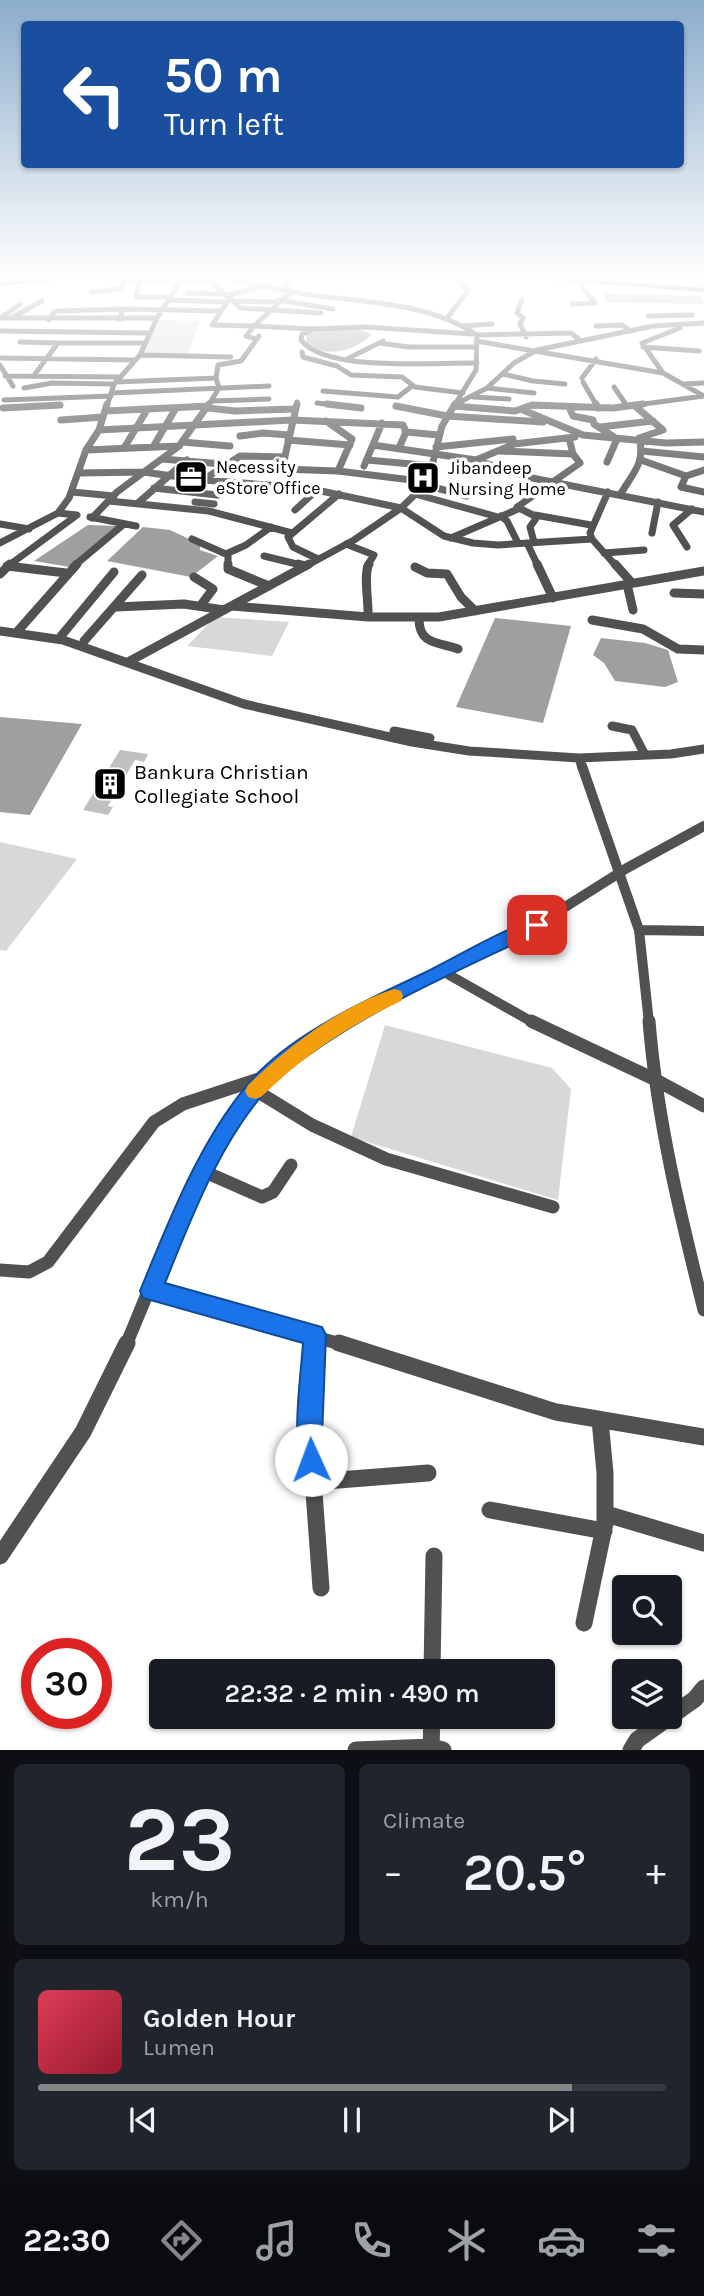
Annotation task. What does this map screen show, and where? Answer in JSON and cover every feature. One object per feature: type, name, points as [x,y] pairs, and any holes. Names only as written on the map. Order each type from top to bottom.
[{"type":"street","points":[[35,374],[47,360]]},
{"type":"street","points":[[0,543],[58,513],[72,492],[86,450],[99,430],[117,381],[136,360]]},
{"type":"street","points":[[92,517],[111,498],[181,444],[219,388],[216,377],[218,365],[241,360]]},
{"type":"street","points":[[317,360],[337,366],[351,375],[402,377],[411,384]]},
{"type":"street","points":[[434,360],[477,360]]},
{"type":"street","points":[[469,360],[477,360]]},
{"type":"street","points":[[467,395],[477,360]]},
{"type":"street","points":[[17,631],[63,640],[131,660],[269,586],[346,544],[401,508],[426,484],[434,466],[439,435],[447,416],[456,404],[467,395],[487,388],[520,360]]},
{"type":"street","points":[[596,360],[583,380],[598,408]]},
{"type":"street","points":[[599,360],[663,373],[704,396]]},
{"type":"street","points":[[653,360],[663,373]]},
{"type":"street","points":[[0,365],[13,386]]},
{"type":"street","points":[[5,376],[35,374],[117,381]]},
{"type":"street","points":[[503,374],[533,381],[565,384]]},
{"type":"street","points":[[24,388],[52,383],[216,377]]},
{"type":"street","points":[[158,381],[158,391]]},
{"type":"street","points":[[352,382],[411,384],[467,395],[509,399]]},
{"type":"street","points":[[681,384],[704,383]]},
{"type":"street","points":[[360,408],[320,397],[398,397],[411,384]]},
{"type":"street","points":[[3,408],[158,391],[269,386]]},
{"type":"street","points":[[614,387],[631,406],[653,421],[662,431],[638,440]]},
{"type":"street","points":[[487,388],[534,393]]},
{"type":"street","points":[[61,420],[176,408],[260,395]]},
{"type":"street","points":[[523,410],[532,405],[598,408],[631,406],[704,396]]},
{"type":"street","points":[[4,400],[110,397]]},
{"type":"street","points":[[353,421],[368,398]]},
{"type":"street","points":[[211,403],[269,399]]},
{"type":"street","points":[[211,403],[231,411],[296,405],[282,469]]},
{"type":"street","points":[[456,404],[523,410],[585,435],[617,439],[704,442]]},
{"type":"street","points":[[396,407],[447,416],[548,422]]},
{"type":"street","points":[[569,407],[573,416],[591,419],[617,439]]},
{"type":"street","points":[[153,447],[176,408]]},
{"type":"street","points":[[124,449],[147,410]]},
{"type":"street","points":[[523,410],[531,422]]},
{"type":"street","points":[[99,430],[292,420],[353,421],[403,425],[406,432],[399,448]]},
{"type":"street","points":[[324,420],[351,437],[338,471]]},
{"type":"street","points":[[600,427],[653,421]]},
{"type":"street","points":[[361,475],[382,424]]},
{"type":"street","points":[[406,432],[439,435]]},
{"type":"street","points":[[240,436],[263,433],[350,445]]},
{"type":"street","points":[[476,460],[519,443],[585,435]]},
{"type":"street","points":[[452,538],[518,509],[580,463],[573,454],[569,438]]},
{"type":"street","points":[[373,445],[436,450],[519,439]]},
{"type":"street","points":[[607,463],[617,439]]},
{"type":"street","points":[[620,495],[641,460],[642,451],[638,440]]},
{"type":"street","points":[[685,442],[704,454]]},
{"type":"street","points":[[86,450],[181,444],[230,446]]},
{"type":"street","points":[[436,450],[513,473],[704,512]]},
{"type":"street","points":[[498,450],[573,454]]},
{"type":"street","points":[[642,451],[704,454]]},
{"type":"street","points":[[204,480],[223,463],[243,453],[285,457]]},
{"type":"street","points":[[162,459],[338,471],[426,484],[467,496]]},
{"type":"street","points":[[138,503],[187,460]]},
{"type":"street","points":[[367,460],[434,466]]},
{"type":"street","points":[[641,460],[686,477]]},
{"type":"street","points":[[80,469],[155,464]]},
{"type":"street","points":[[80,469],[143,472],[339,494],[401,508],[435,531],[452,538],[486,545],[592,539]]},
{"type":"street","points":[[704,470],[686,477],[681,483],[681,487],[704,492]]},
{"type":"street","points":[[154,488],[218,495]]},
{"type":"street","points":[[295,510],[317,490]]},
{"type":"street","points":[[172,503],[182,491]]},
{"type":"street","points":[[72,492],[138,503],[214,504]]},
{"type":"street","points":[[608,492],[592,525],[592,539],[630,584],[633,610]]},
{"type":"street","points":[[318,559],[293,547],[288,539],[339,494]]},
{"type":"street","points":[[415,494],[500,516],[507,521],[527,543],[553,598]]},
{"type":"street","points":[[652,533],[658,502]]},
{"type":"street","points":[[172,503],[292,533]]},
{"type":"street","points":[[518,509],[535,515],[592,525]]},
{"type":"street","points":[[687,547],[673,525],[692,509]]},
{"type":"street","points":[[58,513],[136,526]]},
{"type":"street","points":[[0,574],[77,515]]},
{"type":"street","points":[[527,543],[530,527],[537,519],[535,515]]},
{"type":"street","points":[[0,524],[29,529]]},
{"type":"street","points":[[17,631],[66,573],[124,524]]},
{"type":"street","points":[[0,530],[10,526]]},
{"type":"street","points":[[226,554],[246,545],[271,527]]},
{"type":"street","points":[[192,539],[226,554],[229,557],[228,569],[269,586]]},
{"type":"street","points":[[346,544],[374,555],[365,570],[369,597],[368,617]]},
{"type":"street","points":[[604,553],[644,550]]},
{"type":"street","points":[[264,556],[306,566]]},
{"type":"street","points":[[7,566],[66,573]]},
{"type":"street","points":[[415,567],[427,573],[447,574],[461,597],[475,611]]},
{"type":"street","points":[[116,607],[201,606],[419,619],[704,570]]},
{"type":"street","points":[[61,636],[114,572]]},
{"type":"street","points":[[84,641],[142,575]]},
{"type":"street","points":[[194,578],[213,589],[204,598],[201,606]]},
{"type":"street","points":[[674,593],[704,594]]},
{"type":"street","points":[[419,619],[421,636],[458,649]]},
{"type":"street","points":[[592,620],[652,632],[678,649],[704,650]]},
{"type":"street","points":[[0,629],[84,641],[244,704],[412,742],[579,758],[704,749]]},
{"type":"street","points":[[612,726],[632,730],[645,755]]},
{"type":"street","points":[[579,758],[639,930],[645,967],[654,1079],[674,1190],[704,1310]]},
{"type":"street","points":[[0,1556],[44,1494],[104,1394],[203,1171],[241,1107],[267,1077],[288,1059],[352,1016],[537,925],[618,873],[704,826]]},
{"type":"street","points":[[639,930],[704,931]]},
{"type":"street","points":[[444,972],[549,1031],[654,1079],[704,1106]]},
{"type":"street","points":[[0,1270],[29,1272],[48,1262],[138,1140],[165,1113],[183,1104],[267,1077]]},
{"type":"street","points":[[255,1090],[312,1125],[386,1159],[553,1207]]},
{"type":"street","points":[[203,1171],[261,1197],[273,1192],[291,1165]]},
{"type":"street","points":[[151,1291],[314,1335],[556,1412],[704,1437]]},
{"type":"street","points":[[314,1335],[310,1437],[321,1588]]},
{"type":"street","points":[[584,1623],[605,1523],[606,1473],[600,1419]]},
{"type":"street","points":[[313,1482],[428,1473]]},
{"type":"street","points":[[490,1510],[605,1523],[704,1543]]},
{"type":"street","points":[[432,1659],[434,1556]]},
{"type":"street","points":[[631,1750],[637,1740],[695,1699],[704,1688]]},
{"type":"street","points":[[356,1750],[437,1749],[434,1729]]},
{"type":"shaded area","points":[[88,525],[119,526],[70,567],[34,561]]},
{"type":"shaded area","points":[[143,527],[170,530],[200,544],[200,550],[218,556],[191,577],[107,561]]},
{"type":"shaded area","points":[[215,617],[289,622],[272,656],[187,646]]},
{"type":"shaded area","points":[[495,618],[571,626],[543,723],[456,707]]},
{"type":"shaded area","points":[[601,638],[645,643],[668,650],[678,682],[665,687],[615,681],[604,663],[593,655]]},
{"type":"shaded area","points":[[0,717],[82,724],[30,815],[0,812]]},
{"type":"shaded area","points":[[0,842],[77,859],[6,951],[0,950]]},
{"type":"shaded area","points":[[385,1025],[552,1068],[571,1089],[558,1200],[351,1137]]},
{"type":"building","name":"Bankura Christian Collegiate School","points":[[120,750],[148,754],[144,762],[135,760],[108,806],[113,807],[108,815],[83,810]]},
{"type":"slow traffic","points":[[255,1091],[288,1059],[352,1016],[394,996]]},
{"type":"place","name":"Necessity eStore Office","points":[[191,477]]},
{"type":"place","name":"Jibandeep Nursing Home","points":[[423,478]]},
{"type":"place","name":"Bankura Christian Collegiate School","points":[[110,784]]},
{"type":"route","points":[[311,1460],[314,1335],[151,1291],[187,1203],[209,1159],[241,1107],[267,1077],[288,1059],[352,1016],[537,925]]}]
